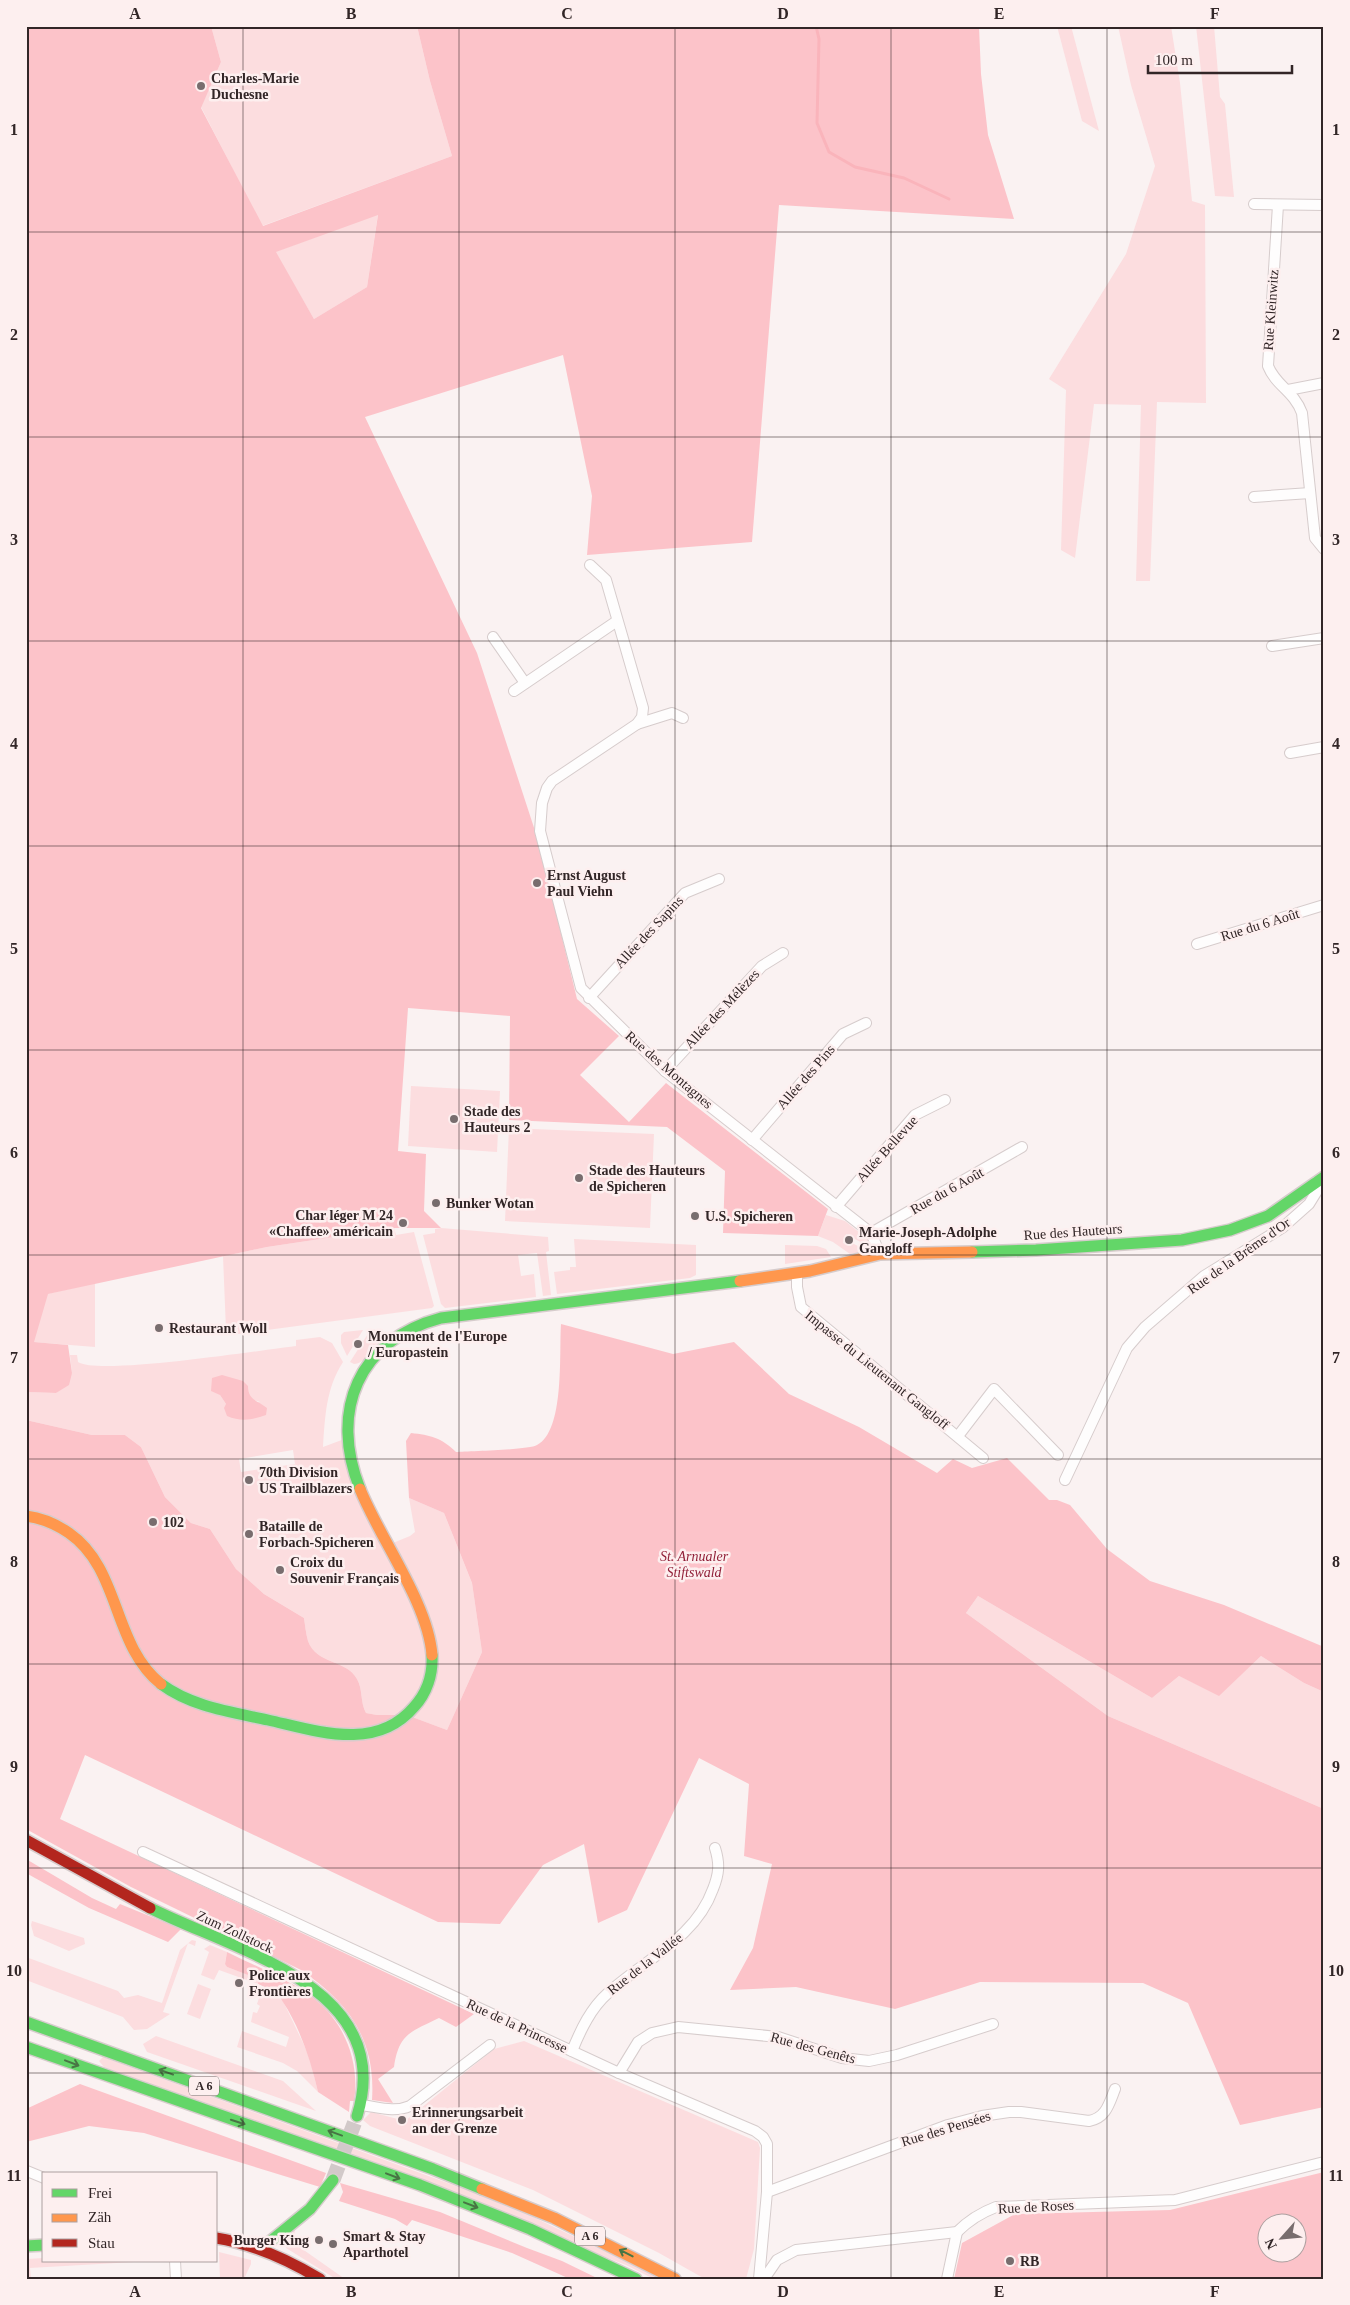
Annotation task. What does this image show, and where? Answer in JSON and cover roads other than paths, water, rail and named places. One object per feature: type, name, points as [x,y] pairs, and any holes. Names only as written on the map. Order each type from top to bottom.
[{"type":"main road","name":"Rue des Hauteurs","points":[[26,1516],[42,1517],[76,1535],[100,1562],[111,1586],[130,1642],[146,1670],[166,1688],[193,1700],[236,1714],[315,1731],[351,1736],[379,1732],[408,1715],[414,1708],[428,1686],[432,1668],[430,1634],[373,1515],[350,1459],[346,1430],[348,1407],[360,1376],[374,1356],[397,1335],[414,1326],[441,1318],[797,1273],[880,1254],[1036,1250],[1182,1240],[1230,1230],[1268,1216],[1320,1180]]},
{"type":"main road","name":"Zum Zollstock","points":[[26,1840],[96,1881],[265,1961],[319,1992],[335,2006],[357,2044],[365,2069],[364,2094],[356,2116]]},
{"type":"main road","name":"A 6","points":[[26,2022],[433,2168],[554,2218],[675,2279]]},
{"type":"main road","name":"A 6","points":[[26,2047],[370,2167],[498,2215],[550,2237],[636,2279]]},
{"type":"main road","points":[[261,2248],[310,2209],[333,2180]]},
{"type":"main road","points":[[218,2238],[234,2240],[261,2248],[320,2279]]},
{"type":"main road","points":[[26,2246],[42,2245]]},
{"type":"street","points":[[1254,204],[1324,205]]},
{"type":"street","name":"Rue Kleinwitz","points":[[1278,205],[1268,366],[1272,377],[1288,390],[1297,401],[1302,413],[1315,538],[1324,550]]},
{"type":"street","points":[[1288,390],[1324,383]]},
{"type":"street","points":[[1254,497],[1310,493]]},
{"type":"street","points":[[590,565],[606,580],[643,708],[642,717],[637,724]]},
{"type":"street","points":[[514,691],[618,621]]},
{"type":"street","points":[[493,637],[525,683]]},
{"type":"street","points":[[1272,646],[1324,638]]},
{"type":"street","name":"Rue des Montagnes","points":[[683,718],[672,713],[637,724],[552,781],[547,788],[542,803],[540,831],[581,988],[665,1071],[871,1233]]},
{"type":"street","points":[[1290,753],[1324,747]]},
{"type":"street","name":"Allée des Sapins","points":[[589,998],[685,893],[719,879]]},
{"type":"street","name":"Rue du 6 Août","points":[[1197,944],[1324,905]]},
{"type":"street","name":"Allée des Mélèzes","points":[[665,1071],[762,966],[783,952]]},
{"type":"street","name":"Allée des Pins","points":[[752,1140],[843,1034],[866,1023]]},
{"type":"street","name":"Allée Bellevue","points":[[836,1207],[915,1115],[945,1100]]},
{"type":"street","name":"Rue du 6 Août","points":[[871,1233],[1022,1147]]},
{"type":"street","name":"Rue de la Brême d'Or","points":[[1065,1480],[1128,1348],[1145,1327],[1204,1276],[1282,1228],[1309,1204],[1317,1191],[1320,1180]]},
{"type":"street","points":[[871,1233],[880,1254]]},
{"type":"street","name":"Impasse du Lieutenant Gangloff","points":[[797,1273],[797,1287],[801,1307],[983,1458]]},
{"type":"street","name":"Impasse du Lieutenant Gangloff","points":[[958,1436],[994,1389],[1058,1454]]},
{"type":"street","name":"Rue de la Vallée","points":[[572,2051],[588,2018],[607,1993],[678,1940],[705,1909],[719,1874],[719,1864],[715,1848]]},
{"type":"street","name":"Rue de la Princesse","points":[[142,1852],[619,2073],[755,2131],[764,2137],[767,2144],[766,2192],[759,2279]]},
{"type":"street","name":"Rue des Genêts","points":[[619,2073],[638,2042],[652,2033],[678,2027],[778,2037],[842,2058],[869,2061],[897,2055],[993,2024]]},
{"type":"street","points":[[361,2105],[394,2110],[403,2109],[490,2044]]},
{"type":"street","name":"Rue des Pensées","points":[[766,2192],[948,2125],[982,2116],[1009,2112],[1089,2122],[1099,2119],[1106,2112],[1115,2089]]},
{"type":"street","name":"Rue de Roses","points":[[956,2232],[968,2220],[981,2212],[996,2207],[1176,2200],[1324,2162]]},
{"type":"street","points":[[27,2171],[42,2177]]},
{"type":"street","points":[[764,2279],[777,2260],[796,2250],[956,2232],[947,2279]]},
{"type":"street","points":[[175,2262],[176,2279]]},
{"type":"waterway","points":[[816,26],[819,39],[817,123],[829,152],[855,167],[904,178],[949,199]]},
{"type":"tunnel","points":[[333,2180],[357,2116]]},
{"type":"place","name":"Charles-Marie Duchesne","points":[[201,86]]},
{"type":"place","name":"Ernst August Paul Viehn","points":[[537,883]]},
{"type":"place","name":"Stade des Hauteurs 2","points":[[454,1119]]},
{"type":"place","name":"Stade des Hauteurs de Spicheren","points":[[579,1178]]},
{"type":"place","name":"Bunker Wotan","points":[[436,1203]]},
{"type":"place","name":"U.S. Spicheren","points":[[695,1216]]},
{"type":"place","name":"Char léger M 24 «Chaffee» américain","points":[[403,1223]]},
{"type":"place","name":"Marie-Joseph-Adolphe Gangloff","points":[[849,1240]]},
{"type":"place","name":"Restaurant Woll","points":[[159,1328]]},
{"type":"place","name":"Monument de l'Europe / Europastein","points":[[358,1344]]},
{"type":"place","name":"70th Division US Trailblazers","points":[[249,1480]]},
{"type":"place","name":"102","points":[[153,1522]]},
{"type":"place","name":"Bataille de Forbach-Spicheren","points":[[249,1534]]},
{"type":"place","name":"Croix du Souvenir Français","points":[[280,1570]]},
{"type":"place","name":"Police aux Frontières","points":[[239,1983]]},
{"type":"place","name":"Erinnerungsarbeit an der Grenze","points":[[402,2120]]},
{"type":"place","name":"Burger King","points":[[319,2240]]},
{"type":"place","name":"Smart & Stay Aparthotel","points":[[333,2244]]},
{"type":"place","name":"RB","points":[[1010,2261]]},
{"type":"park label","name":"St. Arnualer Stiftswald","points":[[694,1564]]}]
